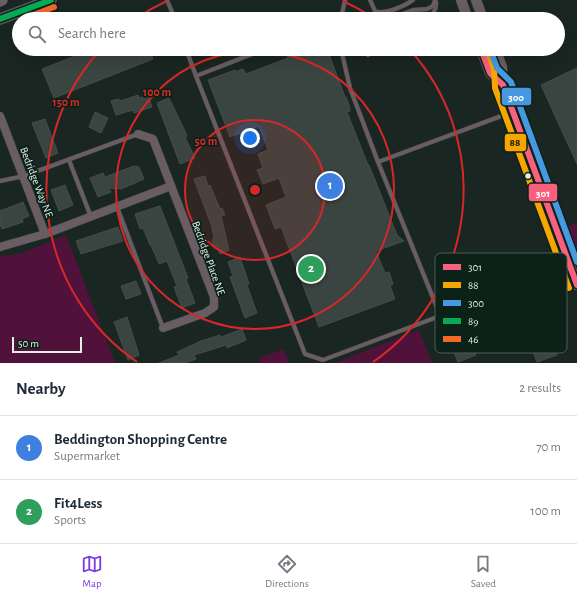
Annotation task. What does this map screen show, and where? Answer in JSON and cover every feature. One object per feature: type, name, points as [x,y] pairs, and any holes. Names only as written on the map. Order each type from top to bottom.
[{"type":"main road","points":[[19,12],[51,0]]},
{"type":"main road","points":[[0,19],[12,15]]},
{"type":"street","points":[[461,0],[465,12]]},
{"type":"street","points":[[476,0],[480,12]]},
{"type":"street","points":[[483,56],[490,73],[503,85]]},
{"type":"street","points":[[498,56],[502,67],[503,85],[565,253]]},
{"type":"street","name":"Bedridge Way NE","points":[[0,116],[45,234],[0,247]]},
{"type":"street","name":"Bedridge Place NE","points":[[138,134],[153,139],[214,297],[214,307],[205,313],[163,328]]},
{"type":"street","points":[[45,234],[171,186]]},
{"type":"street","points":[[567,259],[577,285]]},
{"type":"lane","points":[[167,0],[172,12]]},
{"type":"lane","points":[[343,12],[346,0]]},
{"type":"lane","points":[[370,0],[375,10],[378,12],[412,0]]},
{"type":"lane","points":[[408,12],[427,9],[433,6],[435,1]]},
{"type":"lane","points":[[435,1],[437,7],[435,12]]},
{"type":"lane","points":[[189,56],[305,354],[323,360],[435,317]]},
{"type":"lane","points":[[196,76],[247,56]]},
{"type":"lane","points":[[342,56],[350,88],[378,162],[435,303]]},
{"type":"lane","points":[[378,162],[513,111]]},
{"type":"lane","points":[[0,181],[24,176],[138,134]]},
{"type":"lane","points":[[70,160],[91,217]]},
{"type":"lane","points":[[117,207],[163,328]]},
{"type":"shaded area","points":[[577,222],[577,259],[565,228]]},
{"type":"shaded area","points":[[66,235],[115,363],[0,363],[0,257],[22,253]]},
{"type":"shaded area","points":[[419,330],[432,363],[334,363]]},
{"type":"shaded area","points":[[284,349],[289,363],[261,363],[259,358]]},
{"type":"building","points":[[75,56],[152,56],[153,59],[54,98],[42,69]]},
{"type":"building","points":[[287,56],[330,56],[350,108],[350,111],[347,112],[368,165],[397,235],[404,241],[376,251],[385,273],[389,272],[393,284],[390,286],[395,299],[319,327],[281,227],[275,229],[266,205],[286,197],[279,178],[263,184],[257,170],[263,168],[258,154],[268,150],[259,126],[230,137],[208,80],[235,70],[235,72],[243,69],[246,74],[288,58]]},
{"type":"building","points":[[577,68],[577,164],[541,85]]},
{"type":"building","points":[[138,95],[139,98],[148,95],[152,107],[134,113],[133,110],[116,115],[111,101],[118,99],[121,101]]},
{"type":"building","points":[[169,98],[185,131],[187,136],[185,137],[195,158],[180,164],[157,103]]},
{"type":"building","points":[[95,112],[108,118],[101,133],[89,127]]},
{"type":"building","points":[[45,119],[58,153],[46,158],[32,123]]},
{"type":"building","points":[[134,166],[139,167],[144,179],[121,189],[109,188],[111,192],[98,197],[90,178],[103,173],[105,177]]},
{"type":"building","points":[[205,176],[208,186],[210,185],[220,209],[222,208],[225,215],[221,216],[229,250],[220,254],[216,245],[214,246],[212,240],[214,238],[212,227],[194,179]]},
{"type":"building","points":[[65,185],[73,205],[59,211],[51,190]]},
{"type":"building","points":[[23,202],[29,216],[22,219],[23,222],[2,229],[0,225],[0,211]]},
{"type":"building","points":[[160,206],[188,278],[186,279],[195,303],[182,308],[174,287],[177,286],[167,261],[159,264],[143,228],[140,229],[135,214]]},
{"type":"building","points":[[118,227],[123,241],[81,254],[76,241]]},
{"type":"building","points":[[240,257],[249,284],[247,285],[257,313],[245,318],[230,277],[233,276],[228,262]]},
{"type":"building","points":[[136,281],[141,294],[126,299],[121,286]]},
{"type":"building","points":[[127,317],[139,355],[128,360],[114,322]]},
{"type":"building","points":[[242,329],[246,340],[227,348],[226,345],[194,355],[196,359],[185,363],[159,363],[179,355],[177,352],[201,341],[220,335],[221,337]]},
{"type":"building","points":[[454,353],[475,353],[476,355],[458,362]]},
{"type":"building","points":[[534,353],[556,353],[557,355],[537,362]]},
{"type":"transit line","name":"89","points":[[19,12],[51,0]]},
{"type":"transit line","name":"46","points":[[41,12],[54,7]]},
{"type":"transit line","name":"89","points":[[0,19],[12,15]]},
{"type":"transit line","name":"301","points":[[484,56],[490,73],[503,85],[565,253]]},
{"type":"transit line","name":"88","points":[[489,56],[494,69],[495,88],[556,253]]},
{"type":"transit line","name":"300","points":[[493,56],[497,68],[511,82],[577,262]]},
{"type":"transit line","name":"301","points":[[567,258],[577,285]]},
{"type":"transit line","name":"88","points":[[567,283],[569,288]]},
{"type":"place","name":"Beddington Shopping Centre","points":[[330,186]]},
{"type":"place","name":"Fit4Less","points":[[311,269]]}]
